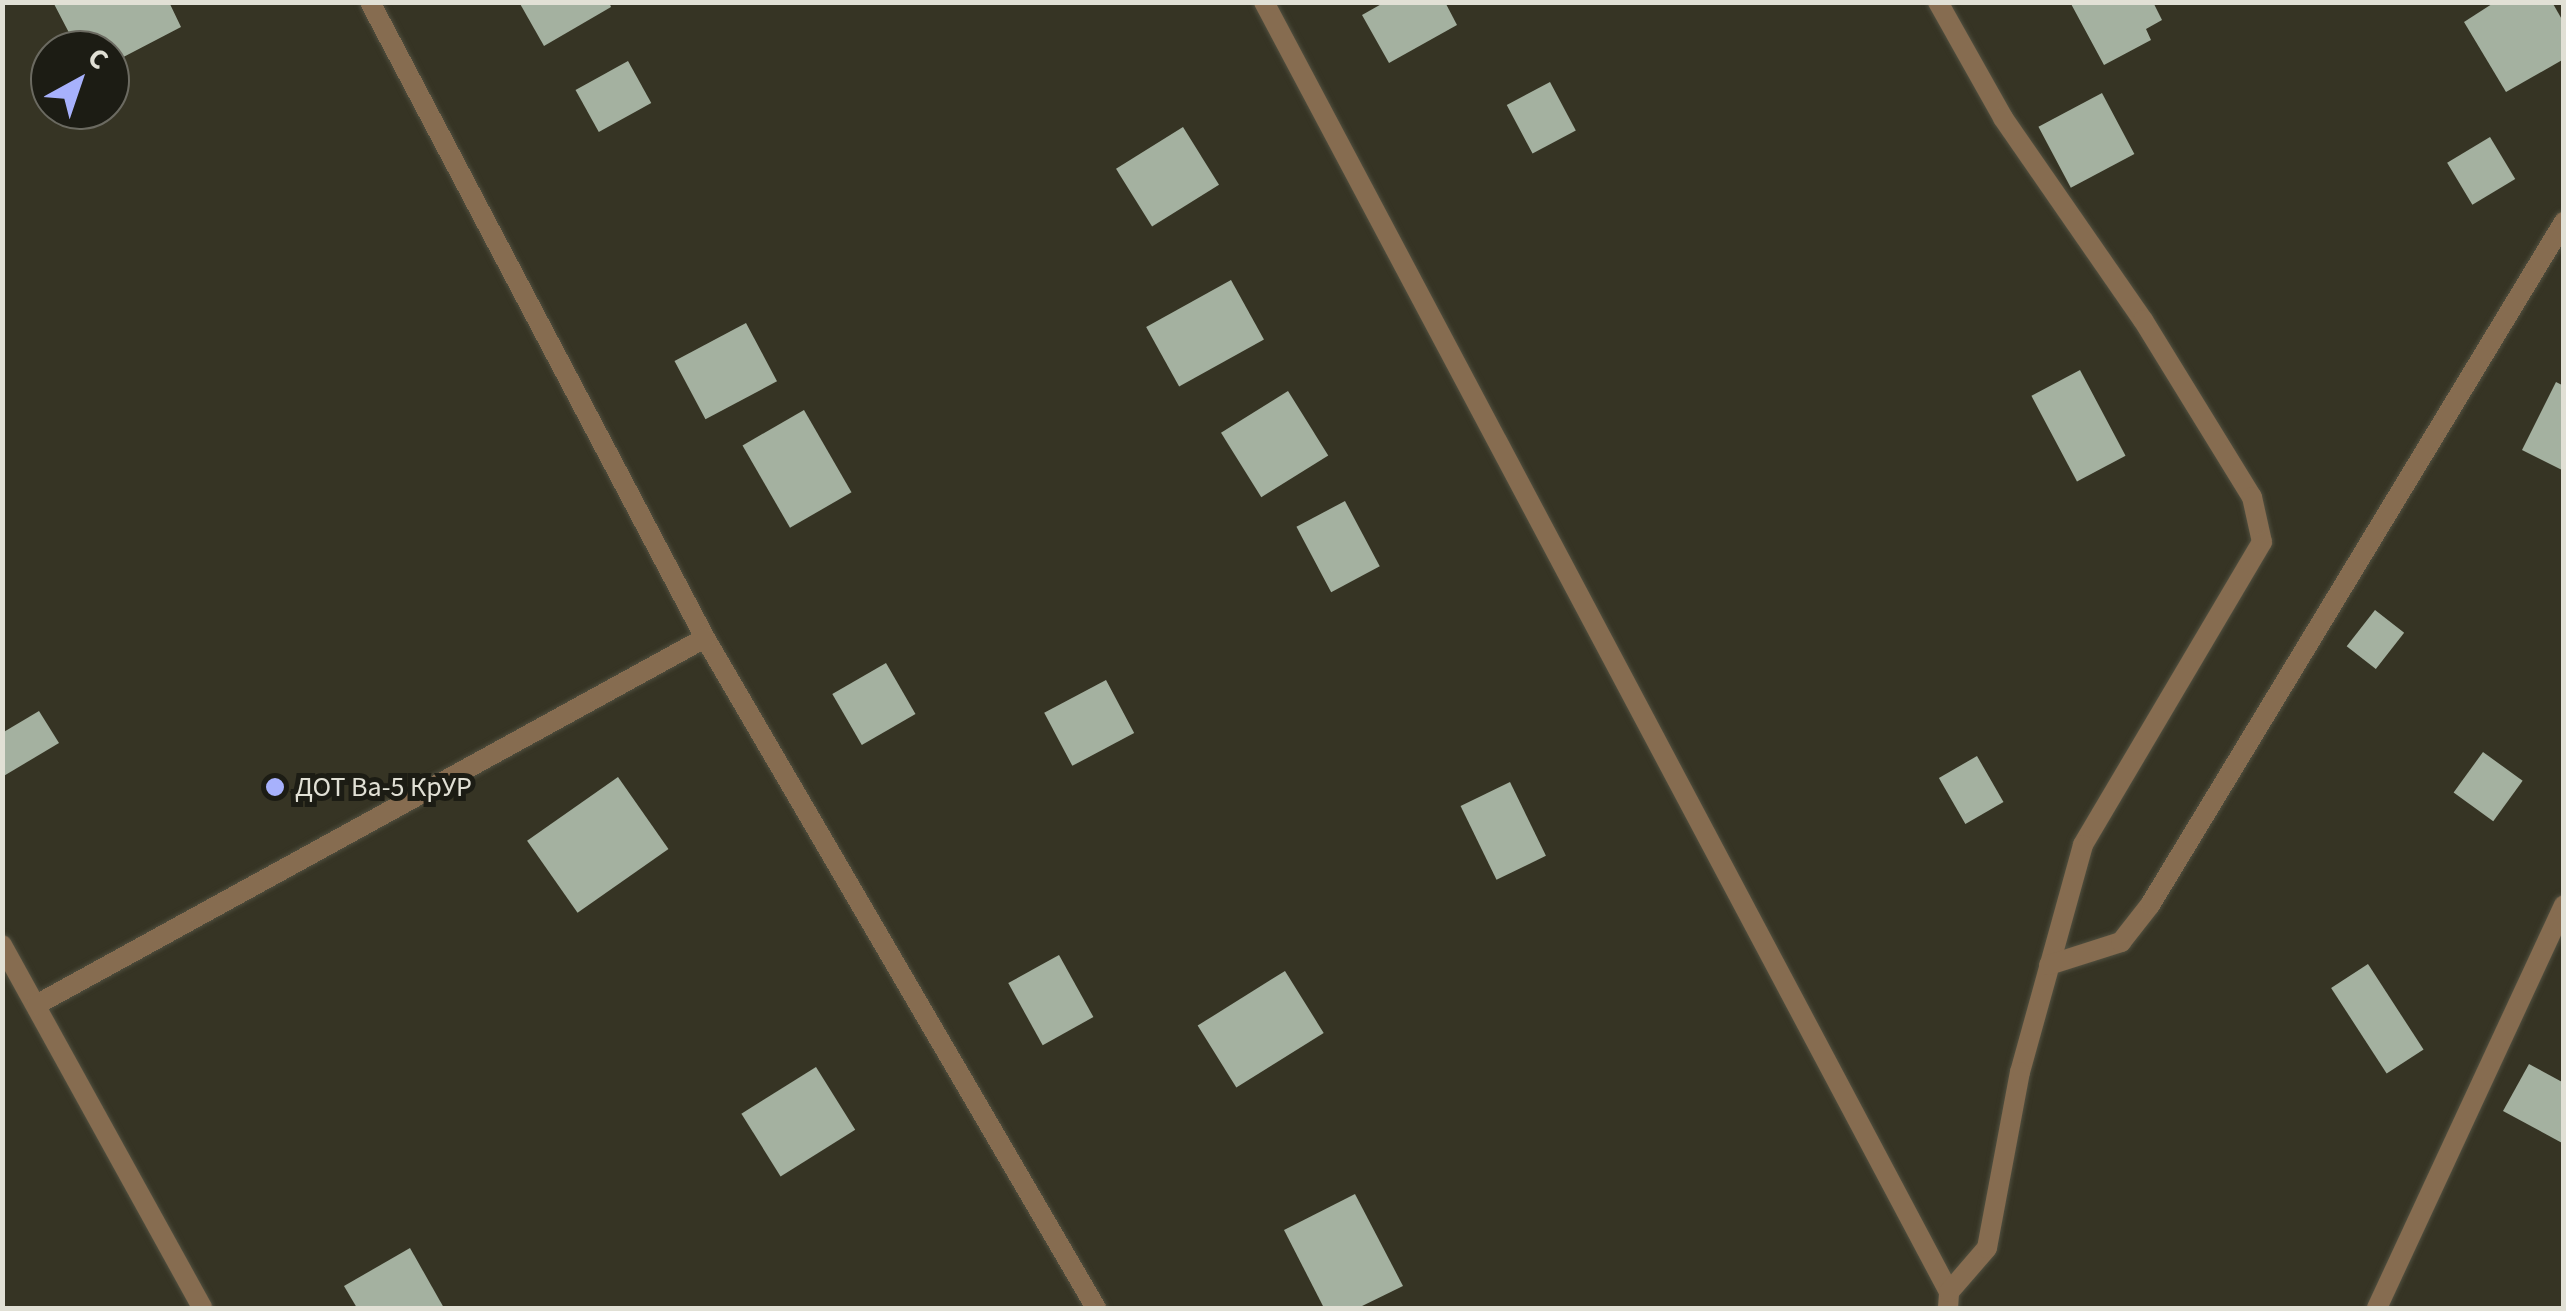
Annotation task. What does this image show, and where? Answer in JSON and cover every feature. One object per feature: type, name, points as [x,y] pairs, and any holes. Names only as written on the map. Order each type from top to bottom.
[{"type":"street","points":[[370,2],[704,638],[1096,1308]]},
{"type":"street","points":[[1264,2],[1948,1300],[1987,1248],[2020,1072],[2083,844],[2262,542],[2252,496],[2143,320],[2003,118],[1938,2]]},
{"type":"street","points":[[2050,965],[2120,942],[2150,905],[2564,222]]},
{"type":"street","points":[[36,1005],[704,638]]},
{"type":"street","points":[[2377,1308],[2564,905]]},
{"type":"street","points":[[2,945],[202,1308]]},
{"type":"building","points":[[53,2],[169,2],[181,27],[130,54],[130,30],[68,30]]},
{"type":"building","points":[[519,2],[609,2],[611,7],[544,46]]},
{"type":"building","points":[[1385,2],[1445,2],[1457,25],[1389,63],[1362,15]]},
{"type":"building","points":[[2070,2],[2153,2],[2162,20],[2146,29],[2151,40],[2104,65]]},
{"type":"building","points":[[2495,2],[2552,2],[2564,23],[2564,59],[2506,92],[2464,22]]},
{"type":"building","points":[[628,61],[651,103],[599,132],[576,90]]},
{"type":"building","points":[[1550,82],[1576,131],[1533,154],[1507,105]]},
{"type":"building","points":[[2102,93],[2134,154],[2071,188],[2038,127]]},
{"type":"building","points":[[1183,127],[1219,185],[1152,227],[1116,169]]},
{"type":"building","points":[[2490,137],[2515,179],[2472,205],[2447,163]]},
{"type":"building","points":[[1231,280],[1264,339],[1179,387],[1146,327]]},
{"type":"building","points":[[746,323],[777,381],[705,419],[674,361]]},
{"type":"building","points":[[2080,370],[2126,456],[2077,481],[2031,396]]},
{"type":"building","points":[[2556,382],[2564,386],[2564,471],[2522,450]]},
{"type":"building","points":[[1288,391],[1328,455],[1261,497],[1221,433]]},
{"type":"building","points":[[804,410],[852,492],[790,528],[743,446]]},
{"type":"building","points":[[1345,501],[1380,566],[1331,592],[1296,527]]},
{"type":"building","points":[[2375,610],[2404,633],[2376,669],[2347,646]]},
{"type":"building","points":[[886,663],[916,714],[862,745],[832,694]]},
{"type":"building","points":[[1106,680],[1134,733],[1072,766],[1044,713]]},
{"type":"building","points":[[39,711],[59,743],[2,777],[2,733]]},
{"type":"building","points":[[2483,752],[2523,781],[2493,821],[2454,792]]},
{"type":"building","points":[[1977,756],[2004,802],[1965,824],[1939,778]]},
{"type":"building","points":[[618,777],[668,849],[578,913],[527,841]]},
{"type":"building","points":[[1510,782],[1546,856],[1497,880],[1461,806]]},
{"type":"building","points":[[1059,955],[1093,1017],[1043,1045],[1008,983]]},
{"type":"building","points":[[2368,964],[2424,1050],[2387,1074],[2331,988]]},
{"type":"building","points":[[1285,971],[1324,1033],[1236,1087],[1198,1026]]},
{"type":"building","points":[[2529,1064],[2564,1083],[2564,1144],[2503,1111]]},
{"type":"building","points":[[816,1067],[855,1130],[781,1176],[741,1114]]},
{"type":"building","points":[[1355,1194],[1403,1286],[1358,1308],[1324,1308],[1284,1230]]},
{"type":"building","points":[[410,1248],[444,1308],[357,1308],[344,1286]]},
{"type":"place","name":"ДОТ Ва-5 КрУР","points":[[275,787]]}]
